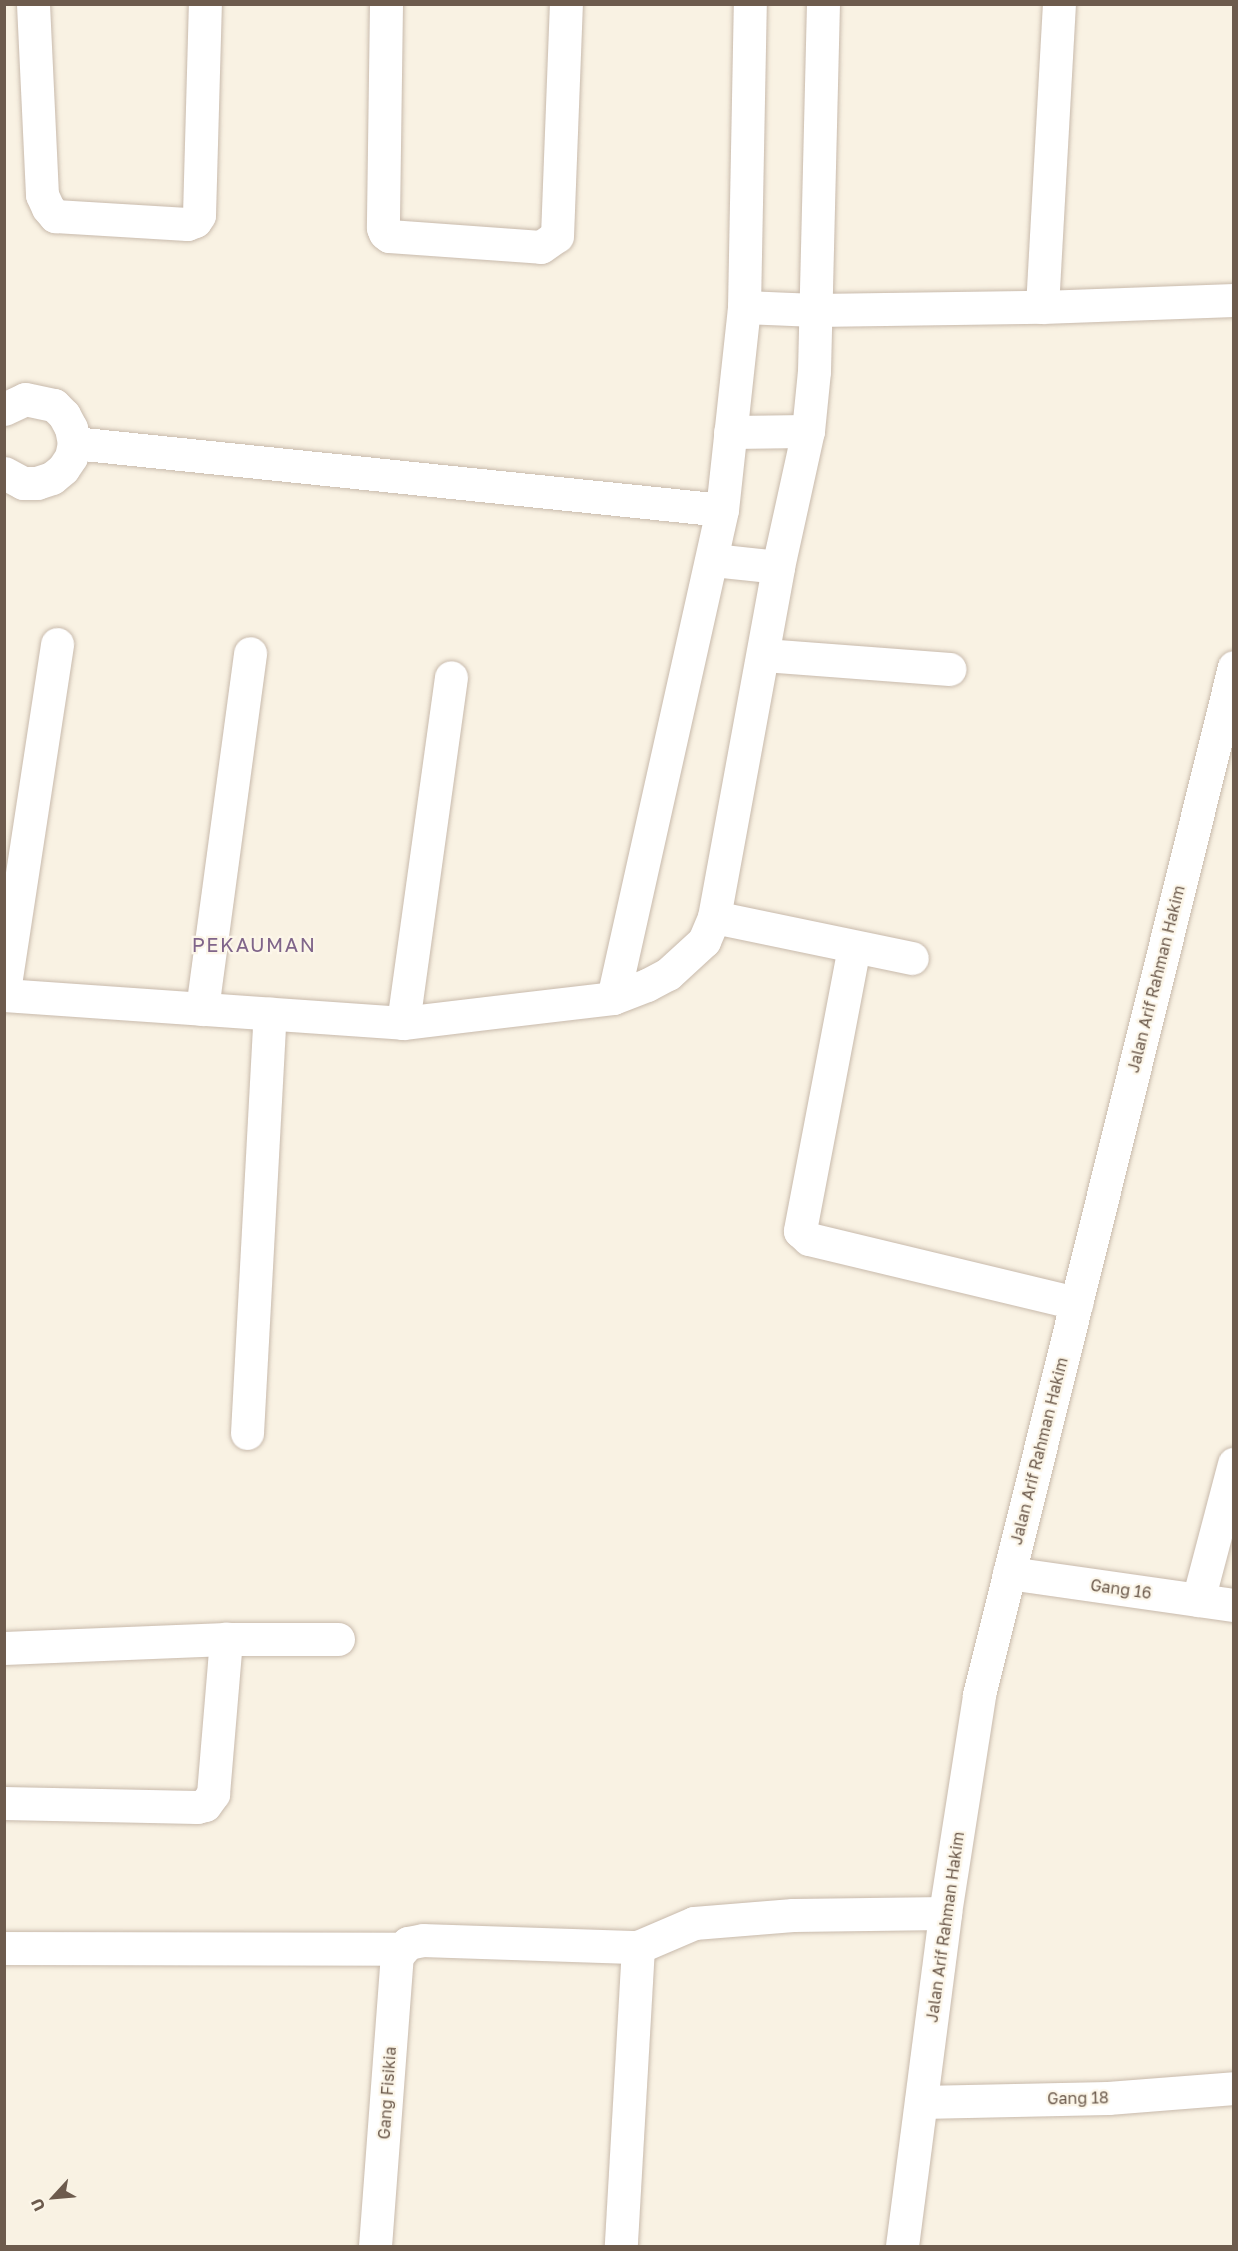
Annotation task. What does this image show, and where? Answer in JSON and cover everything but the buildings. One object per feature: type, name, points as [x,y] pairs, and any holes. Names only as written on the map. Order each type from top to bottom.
[{"type":"street","points":[[33,4],[42,195],[48,208],[55,216],[187,224],[195,221],[199,215],[205,4]]},
{"type":"street","points":[[386,4],[383,228],[385,233],[389,236],[541,247],[557,236],[566,4]]},
{"type":"street","points":[[613,998],[713,560],[722,510],[744,307],[750,4]]},
{"type":"street","points":[[4,995],[403,1023],[613,998],[647,985],[687,959],[704,941],[714,917],[764,655],[778,567],[808,430],[814,371],[824,4]]},
{"type":"street","points":[[1042,307],[1059,4]]},
{"type":"street","points":[[744,307],[815,310],[1042,307],[1233,300]]},
{"type":"street","points":[[4,409],[25,399],[54,405],[64,415],[71,428],[74,442],[71,457],[63,469],[52,478],[38,483],[23,483],[4,473]]},
{"type":"street","points":[[730,432],[808,430]]},
{"type":"street","points":[[74,442],[722,510]]},
{"type":"street","points":[[713,560],[778,567]]},
{"type":"street","points":[[4,991],[57,644]]},
{"type":"street","points":[[202,1009],[250,653]]},
{"type":"street","points":[[764,655],[949,669]]},
{"type":"street","name":"Jalan Arif Rahman Hakim","points":[[902,2247],[945,1913],[979,1695],[1233,667]]},
{"type":"street","points":[[403,1023],[451,677]]},
{"type":"street","points":[[714,917],[912,958]]},
{"type":"street","points":[[854,947],[800,1231],[809,1239],[1076,1303]]},
{"type":"street","points":[[247,1433],[270,1014]]},
{"type":"street","points":[[1198,1600],[1233,1464]]},
{"type":"street","name":"Gang 16","points":[[1009,1573],[1233,1605]]},
{"type":"street","points":[[4,1803],[197,1807],[205,1805],[213,1794],[226,1639]]},
{"type":"street","points":[[4,1648],[226,1639],[338,1639]]},
{"type":"street","points":[[4,1948],[405,1946],[423,1940],[638,1947],[694,1923],[793,1914],[945,1913]]},
{"type":"street","name":"Gang Fisikia","points":[[375,2247],[397,1956],[405,1946]]},
{"type":"street","points":[[621,2247],[638,1947]]},
{"type":"street","name":"Gang 18","points":[[921,2102],[1108,2098],[1233,2088]]},
{"type":"district","name":"PEKAUMAN","points":[[254,944]]}]
